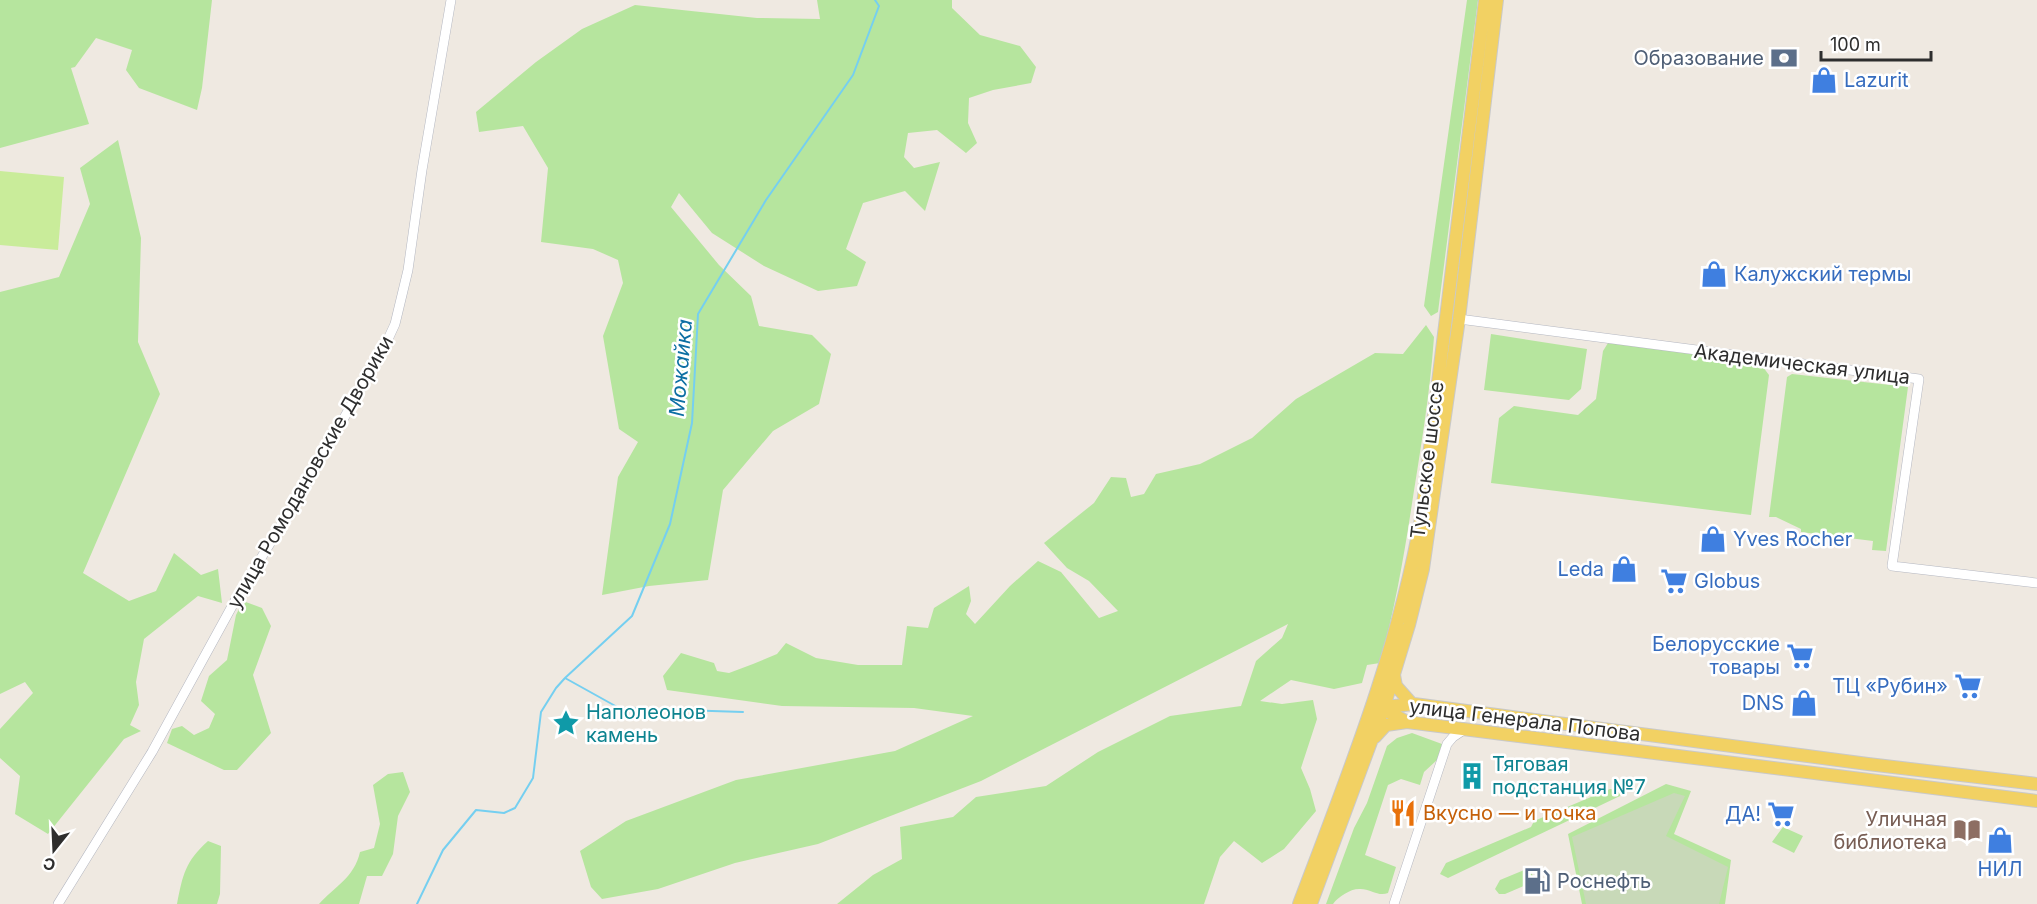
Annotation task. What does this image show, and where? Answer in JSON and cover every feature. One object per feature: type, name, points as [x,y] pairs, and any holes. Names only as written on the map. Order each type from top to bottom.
[{"type":"main road","name":"Тульское шоссе","points":[[1311,904],[1372,742],[1412,568],[1422,513],[1485,0]]},
{"type":"main road","name":"Тульское шоссе","points":[[1299,904],[1379,706],[1394,675],[1423,568],[1459,318],[1497,0]]},
{"type":"main road","points":[[1394,675],[1396,686],[1412,704]]},
{"type":"main road","name":"улица Генерала Попова","points":[[1379,706],[1412,704],[1446,708],[2037,784]]},
{"type":"main road","name":"улица Генерала Попова","points":[[1379,706],[1407,722],[2037,801]]},
{"type":"main road","points":[[1444,726],[1446,708]]},
{"type":"main road","points":[[1372,742],[1386,725],[1407,722]]},
{"type":"street","name":"улица Ромодановские Дворики","points":[[58,904],[152,752],[236,599],[302,491],[395,324],[408,270],[422,170],[451,0]]},
{"type":"street","name":"Академическая улица","points":[[1459,318],[1920,379],[1892,566],[2037,583]]},
{"type":"street","points":[[1394,904],[1447,744],[1465,729]]},
{"type":"green space","points":[[0,0],[212,0],[202,88],[197,110],[139,88],[126,70],[132,50],[96,38],[75,67],[71,68],[89,124],[0,148]]},
{"type":"green space","points":[[817,0],[952,0],[952,8],[980,35],[1020,46],[1036,67],[1031,83],[993,90],[969,98],[968,123],[977,143],[966,153],[937,130],[908,133],[904,157],[914,168],[940,162],[925,211],[905,191],[863,203],[846,249],[866,262],[857,286],[818,291],[764,266],[712,233],[679,193],[671,207],[719,265],[751,296],[759,326],[812,335],[831,354],[819,404],[773,431],[723,490],[708,580],[649,586],[602,595],[618,477],[638,442],[619,429],[603,336],[623,283],[618,260],[593,249],[541,242],[548,168],[523,126],[479,132],[476,112],[536,62],[582,29],[635,5],[757,18],[820,19]]},
{"type":"green space","points":[[1467,0],[1478,0],[1438,312],[1431,316],[1424,306]]},
{"type":"green space","points":[[118,140],[141,238],[138,342],[160,394],[83,573],[129,601],[156,591],[174,553],[201,575],[218,569],[222,603],[198,596],[144,639],[136,682],[139,705],[130,725],[141,731],[124,739],[48,834],[15,814],[20,776],[0,758],[0,729],[33,693],[25,682],[0,694],[0,292],[59,277],[90,204],[80,168]]},
{"type":"green space","points":[[0,171],[64,177],[58,250],[0,245]]},
{"type":"green space","points":[[1426,325],[1434,337],[1427,402],[1401,568],[1380,663],[1367,665],[1362,683],[1334,689],[1291,680],[1260,701],[1282,704],[1313,700],[1317,719],[1301,768],[1316,811],[1284,849],[1262,863],[1234,841],[1220,857],[1204,904],[837,904],[873,875],[902,859],[900,827],[953,817],[976,797],[1046,786],[1098,752],[1170,716],[1241,706],[1256,661],[1282,638],[1288,624],[981,781],[818,844],[735,863],[658,889],[602,899],[591,887],[580,851],[626,821],[736,780],[895,751],[973,716],[914,708],[782,706],[667,690],[663,676],[681,653],[714,663],[717,671],[729,673],[777,654],[786,643],[816,658],[858,665],[902,665],[907,626],[928,628],[934,608],[969,586],[971,601],[966,614],[975,624],[1010,586],[1038,561],[1061,572],[1099,618],[1118,611],[1089,581],[1067,568],[1044,543],[1094,503],[1111,477],[1126,478],[1131,497],[1144,494],[1156,474],[1200,464],[1252,438],[1296,399],[1375,353],[1403,354]]},
{"type":"green space","points":[[1491,334],[1587,349],[1581,389],[1569,400],[1484,390]]},
{"type":"green space","points":[[1608,343],[1760,363],[1769,375],[1751,515],[1491,483],[1499,418],[1514,406],[1578,415],[1596,399],[1603,351]]},
{"type":"green space","points":[[1792,374],[1908,387],[1886,551],[1872,550],[1873,541],[1801,532],[1801,529],[1776,517],[1769,517],[1787,377]]},
{"type":"green space","points":[[243,601],[262,608],[271,626],[253,675],[271,733],[237,770],[224,770],[167,743],[172,729],[182,726],[194,735],[209,728],[215,714],[201,701],[209,676],[227,660],[236,615]]},
{"type":"green space","points":[[1412,733],[1442,744],[1437,760],[1424,772],[1420,785],[1401,779],[1388,785],[1365,855],[1396,867],[1388,893],[1381,894],[1356,889],[1344,894],[1333,904],[1326,904],[1354,828],[1367,803],[1387,746],[1397,738]]},
{"type":"green space","points":[[403,772],[410,792],[398,816],[393,854],[382,876],[367,876],[359,904],[319,904],[349,875],[360,852],[374,848],[380,824],[373,785],[388,774]]},
{"type":"green space","points":[[1666,784],[1691,791],[1674,834],[1731,860],[1725,904],[1582,904],[1568,834]]},
{"type":"green space","points":[[1610,789],[1623,789],[1620,796],[1448,878],[1440,874],[1446,863],[1531,827],[1534,821]]},
{"type":"green space","points":[[1674,793],[1685,796],[1666,836],[1728,867],[1719,904],[1586,904],[1572,837]]},
{"type":"green space","points":[[1783,827],[1803,836],[1794,853],[1772,842]]},
{"type":"green space","points":[[208,841],[221,846],[220,894],[217,904],[177,904],[186,869],[194,855]]},
{"type":"green space","points":[[1529,868],[1534,878],[1533,882],[1505,894],[1499,894],[1495,889],[1500,880]]},
{"type":"waterway","name":"Можайка","points":[[565,678],[632,616],[670,524],[692,423],[698,314],[766,200],[853,75],[879,6],[875,0]]},
{"type":"waterway","points":[[417,904],[443,850],[476,810],[504,813],[515,808],[533,778],[541,712],[565,678],[619,708],[743,712]]},
{"type":"place","name":"Образование","points":[[1784,58]]},
{"type":"place","name":"Lazurit","points":[[1824,80]]},
{"type":"place","name":"Калужский термы","points":[[1714,274]]},
{"type":"place","name":"Yves Rocher","points":[[1713,539]]},
{"type":"place","name":"Leda","points":[[1624,569]]},
{"type":"place","name":"Globus","points":[[1674,581]]},
{"type":"place","name":"Белорусские товары","points":[[1800,656]]},
{"type":"place","name":"ТЦ «Рубин»","points":[[1968,686]]},
{"type":"place","name":"DNS","points":[[1804,703]]},
{"type":"place","name":"Наполеонов камень","points":[[566,723]]},
{"type":"place","name":"Тяговая подстанция №7","points":[[1472,776]]},
{"type":"place","name":"Вкусно — и точка","points":[[1403,813]]},
{"type":"place","name":"ДА!","points":[[1781,814]]},
{"type":"place","name":"Уличная библиотека","points":[[1967,830]]},
{"type":"place","name":"НИЛ","points":[[2000,840]]},
{"type":"place","name":"Роснефть","points":[[1537,881]]}]
